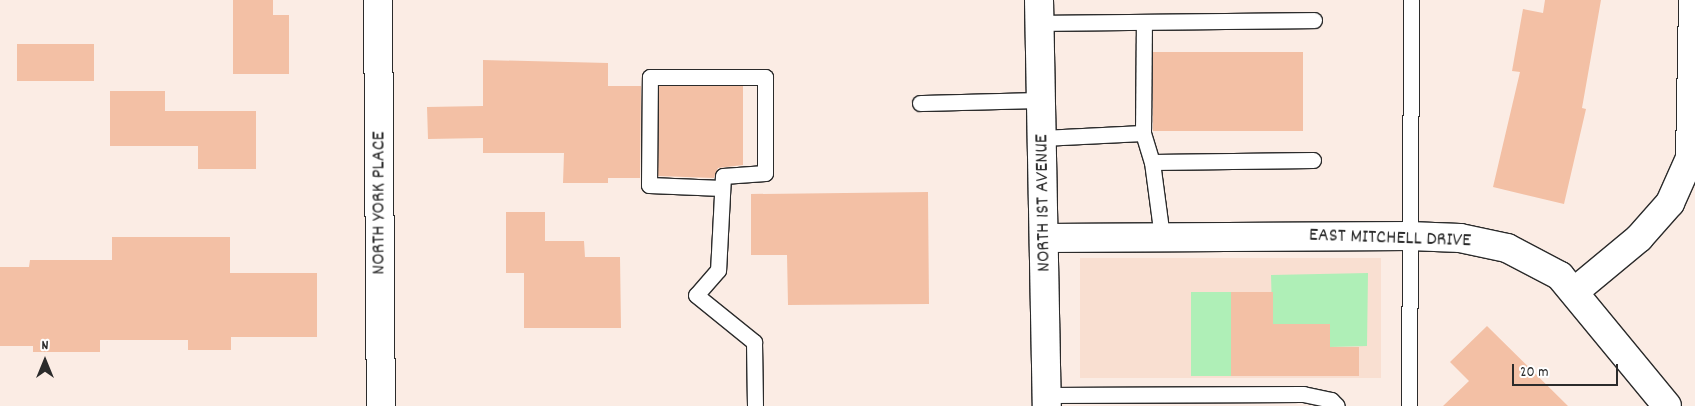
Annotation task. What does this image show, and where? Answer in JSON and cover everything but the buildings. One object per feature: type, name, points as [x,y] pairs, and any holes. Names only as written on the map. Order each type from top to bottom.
[{"type":"street","name":"NORTH YORK PLACE","points":[[378,0],[382,406]]},
{"type":"street","points":[[1574,292],[1639,238],[1664,210],[1690,158],[1693,0]]},
{"type":"street","name":"NORTH 1ST AVENUE","points":[[1040,12],[1047,400]]},
{"type":"street","name":"EAST MITCHELL DRIVE","points":[[1044,238],[1409,236],[1460,238],[1507,248],[1560,276],[1666,406]]},
{"type":"lane","points":[[1409,406],[1411,0]]},
{"type":"lane","points":[[1040,12],[1144,23],[1314,20]]},
{"type":"lane","points":[[1144,23],[1144,133],[1152,162],[1162,237]]},
{"type":"lane","points":[[722,188],[648,185],[650,77],[764,77],[764,173],[723,176],[718,270],[696,295],[754,342],[755,406]]},
{"type":"lane","points":[[920,103],[1041,100]]},
{"type":"lane","points":[[1042,138],[1144,133]]},
{"type":"lane","points":[[1152,162],[1313,160]]},
{"type":"lane","points":[[1047,400],[1303,394],[1331,400],[1337,406]]},
{"type":"shaded area","points":[[1080,258],[1381,258],[1381,378],[1080,378]]},
{"type":"green space","points":[[1368,273],[1367,346],[1330,347],[1330,324],[1309,324],[1273,348],[1271,275]]},
{"type":"green space","points":[[1191,292],[1231,292],[1231,376],[1191,376]]}]
